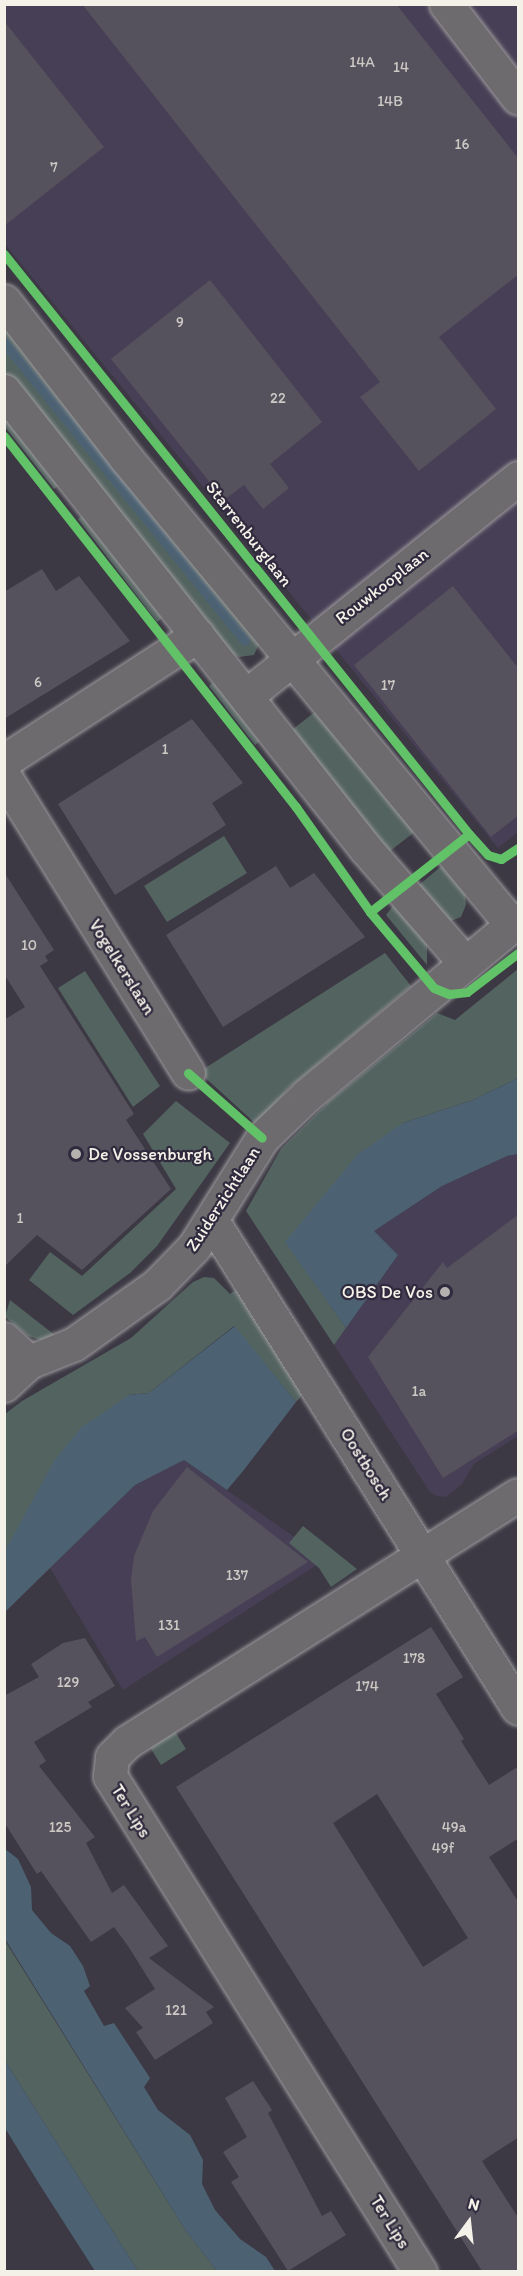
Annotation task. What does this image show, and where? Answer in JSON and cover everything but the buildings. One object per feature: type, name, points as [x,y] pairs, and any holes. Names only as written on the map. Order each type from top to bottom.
[{"type":"street","points":[[446,4],[519,98]]},
{"type":"street","points":[[4,301],[125,457],[290,658],[515,923]]},
{"type":"street","points":[[4,391],[366,849],[465,963]]},
{"type":"street","name":"Rouwkooplaan","points":[[246,696],[290,658],[519,478]]},
{"type":"street","points":[[4,761],[198,635]]},
{"type":"street","name":"Vogelkerslaan","points":[[4,776],[188,1073]]},
{"type":"street","name":"Zuiderzichtlaan","points":[[4,1385],[29,1362],[74,1344],[157,1285],[194,1247],[262,1138],[308,1095],[515,923]]},
{"type":"street","name":"Oostbosch","points":[[212,1221],[519,1708]]},
{"type":"street","points":[[4,1339],[29,1362]]},
{"type":"street","name":"Ter Lips","points":[[420,2271],[110,1776],[112,1757],[127,1742],[519,1495]]},
{"type":"shaded area","points":[[4,5],[518,5],[518,832],[498,848],[5,244]]},
{"type":"shaded area","points":[[4,311],[259,644],[254,655],[239,657],[225,651],[5,375]]},
{"type":"shaded area","points":[[4,407],[64,482],[54,489],[5,427]]},
{"type":"shaded area","points":[[88,511],[168,613],[157,622],[78,519]]},
{"type":"shaded area","points":[[220,677],[266,736],[255,745],[209,686]]},
{"type":"shaded area","points":[[320,708],[417,830],[385,855],[288,733]]},
{"type":"shaded area","points":[[224,836],[247,873],[167,922],[144,886]]},
{"type":"shaded area","points":[[444,864],[465,891],[466,905],[461,917],[448,922],[413,890]]},
{"type":"shaded area","points":[[397,901],[427,939],[427,965],[386,915]]},
{"type":"shaded area","points":[[385,953],[411,986],[289,1088],[256,1124],[199,1072]]},
{"type":"shaded area","points":[[518,969],[518,1078],[473,1100],[403,1123],[286,1242],[346,1328],[334,1345],[246,1211],[281,1149],[328,1102],[437,1013],[455,1020]]},
{"type":"shaded area","points":[[85,971],[160,1086],[133,1107],[58,988]]},
{"type":"shaded area","points":[[176,1101],[230,1143],[157,1246],[130,1273],[73,1315],[29,1280],[50,1252],[82,1276],[176,1189],[143,1134]]},
{"type":"shaded area","name":"OBS De Vos","points":[[518,1154],[518,1436],[474,1464],[462,1484],[446,1497],[437,1496],[430,1492],[334,1345],[398,1255],[374,1231],[442,1186],[507,1156]]},
{"type":"shaded area","points":[[204,1277],[214,1278],[230,1294],[237,1289],[304,1393],[296,1402],[234,1326],[149,1393],[129,1395],[5,1551],[5,1414],[22,1401],[131,1338],[193,1282]]},
{"type":"shaded area","points":[[10,1300],[56,1336],[44,1341],[28,1336],[5,1317]]},
{"type":"shaded area","points":[[184,1460],[326,1559],[123,1690],[50,1568],[135,1485]]},
{"type":"shaded area","points":[[303,1526],[357,1569],[331,1587],[319,1568],[289,1543]]},
{"type":"shaded area","points":[[173,1728],[186,1749],[161,1765],[148,1744]]},
{"type":"shaded area","points":[[4,1939],[186,2231],[217,2271],[138,2271],[5,2061]]},
{"type":"water","points":[[518,1078],[518,1154],[507,1156],[442,1186],[374,1231],[398,1255],[346,1328],[285,1242],[358,1154],[403,1123],[473,1100]]},
{"type":"water","points":[[235,1326],[296,1402],[243,1471],[227,1490],[184,1460],[135,1485],[5,1612],[5,1551],[54,1461],[81,1428],[129,1395],[149,1393]]},
{"type":"water","points":[[5,1849],[18,1859],[31,1887],[32,1910],[51,1933],[70,1946],[83,1966],[90,1986],[84,1991],[104,2026],[114,2023],[150,2078],[144,2087],[158,2110],[190,2135],[203,2160],[202,2184],[215,2210],[240,2239],[266,2257],[275,2271],[217,2271],[186,2231],[5,1939]]},
{"type":"water","points":[[5,2061],[138,2271],[95,2271],[38,2182],[5,2128]]},
{"type":"waterway","points":[[4,342],[245,641]]},
{"type":"cycle path","name":"Starrenburglaan","points":[[4,254],[469,834],[488,855],[501,859],[518,848]]},
{"type":"cycle path","points":[[4,436],[296,807],[370,912],[434,988],[449,994],[467,992],[518,953]]},
{"type":"cycle path","points":[[370,912],[469,834]]},
{"type":"cycle path","points":[[188,1073],[262,1138]]},
{"type":"place","name":"De Vossenburgh","points":[[76,1154]]},
{"type":"place","name":"OBS De Vos","points":[[445,1292]]}]
